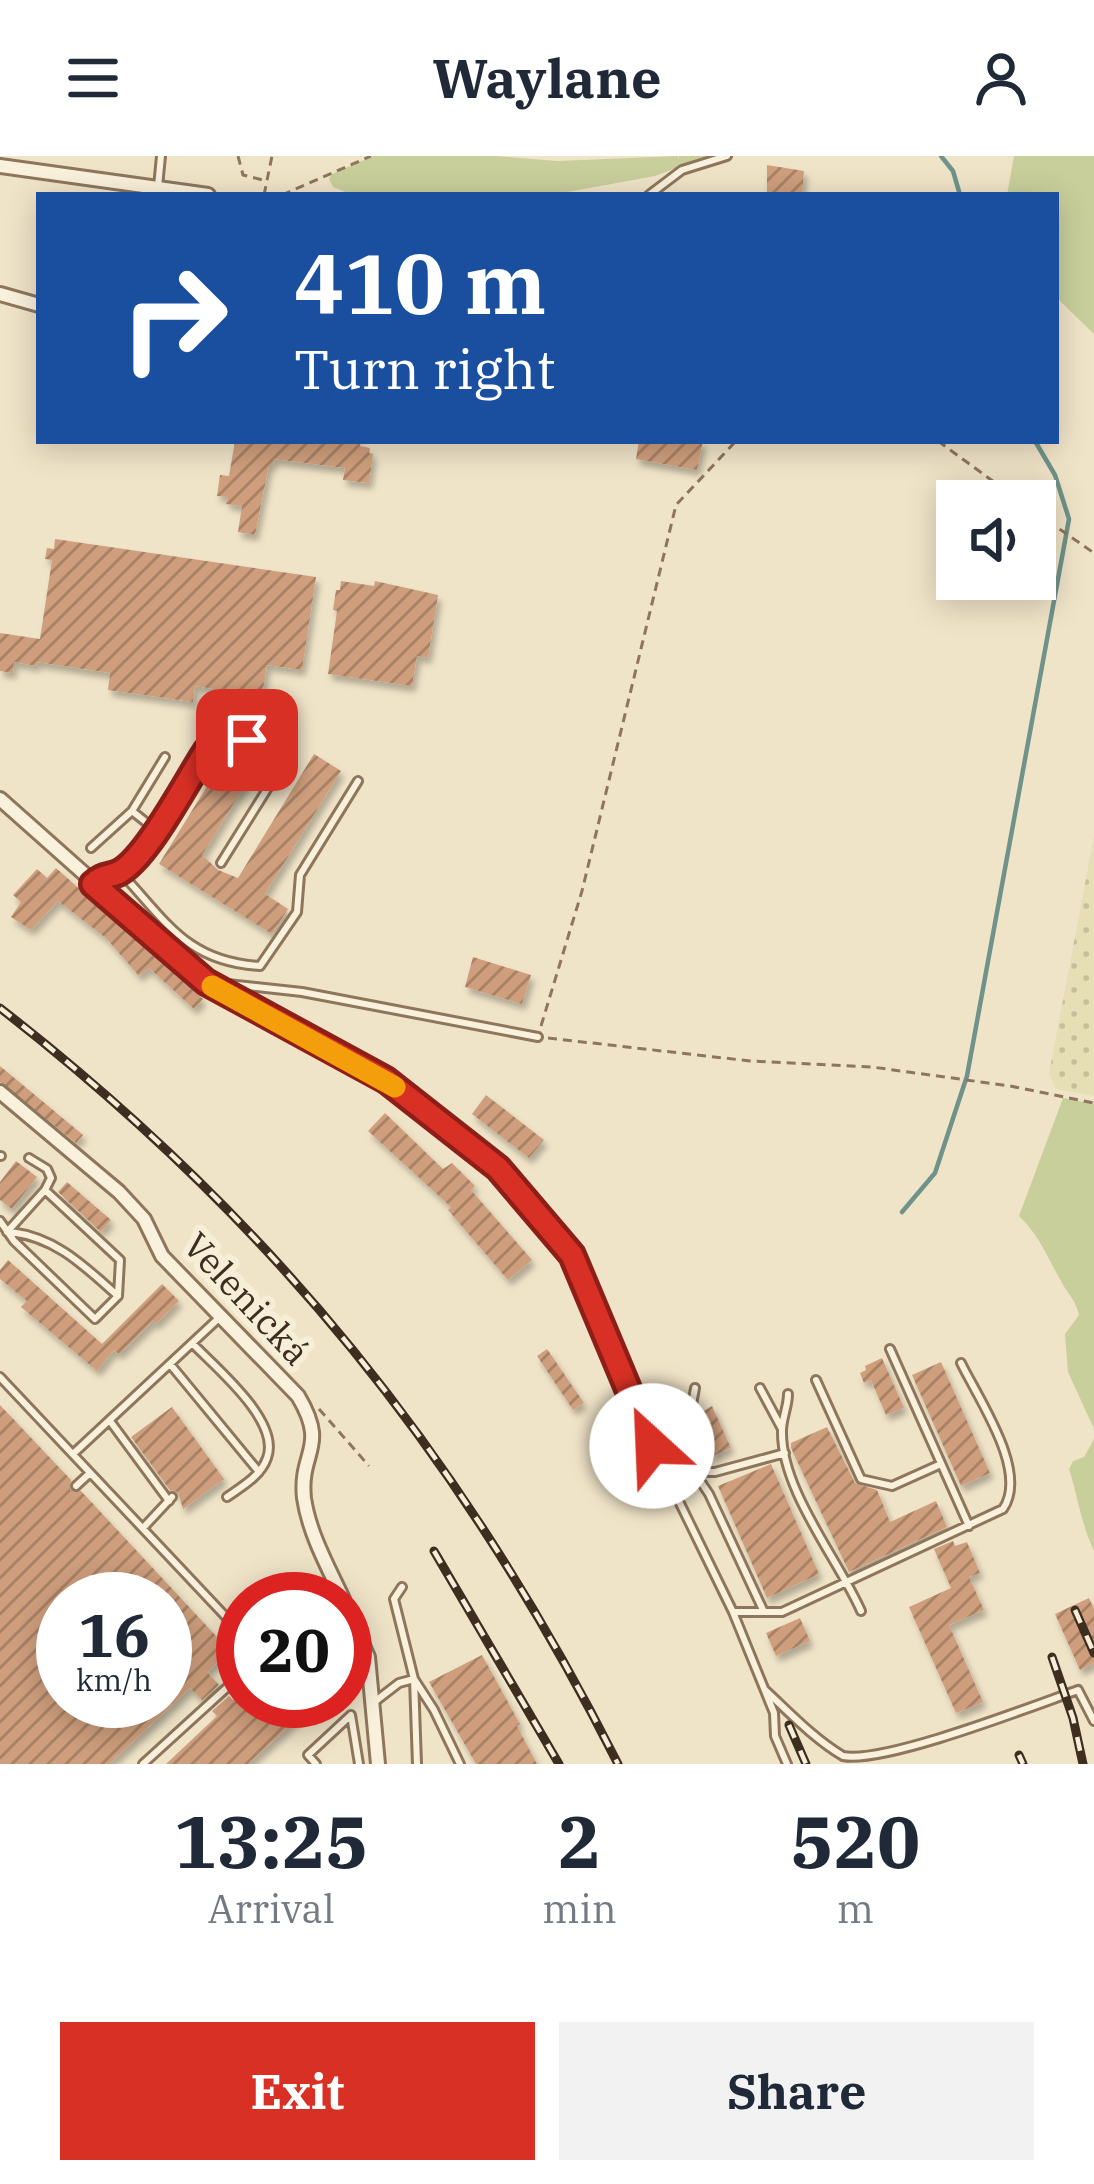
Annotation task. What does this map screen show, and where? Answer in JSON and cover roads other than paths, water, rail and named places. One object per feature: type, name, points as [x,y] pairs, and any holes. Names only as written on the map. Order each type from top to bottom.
[{"type":"street","points":[[0,166],[187,192]]},
{"type":"street","points":[[86,192],[88,177]]},
{"type":"street","points":[[0,294],[36,304]]},
{"type":"street","points":[[0,800],[206,982]]},
{"type":"street","name":"Velenická","points":[[0,1092],[119,1192],[144,1219],[162,1256],[298,1396],[312,1420],[303,1480],[305,1506],[332,1572]]},
{"type":"street","name":"Velenická","points":[[372,1693],[378,1764]]},
{"type":"lane","points":[[158,188],[161,156]]},
{"type":"lane","points":[[653,192],[682,170],[727,156]]},
{"type":"lane","points":[[93,884],[103,875],[118,873],[157,831],[211,746],[247,740],[271,743],[289,754],[221,863]]},
{"type":"lane","points":[[92,848],[132,811],[165,757]]},
{"type":"lane","points":[[118,873],[193,946],[212,956],[260,966],[297,912],[300,875],[358,781]]},
{"type":"lane","points":[[132,811],[157,831]]},
{"type":"lane","points":[[206,982],[302,992],[538,1037]]},
{"type":"lane","points":[[206,982],[386,1080],[498,1168],[572,1255],[632,1405],[733,1612],[787,1764]]},
{"type":"lane","points":[[7,1232],[51,1178],[47,1169],[28,1158]]},
{"type":"lane","points":[[0,1221],[94,1319],[118,1296],[120,1260],[45,1190]]},
{"type":"lane","points":[[7,1232],[36,1235],[52,1243],[118,1296]]},
{"type":"lane","points":[[73,1454],[220,1317]]},
{"type":"lane","points":[[192,1343],[242,1395],[268,1432],[267,1459],[259,1472],[227,1498]]},
{"type":"lane","points":[[890,1349],[970,1527]]},
{"type":"lane","points":[[733,1612],[782,1612],[1003,1509],[1013,1490],[1013,1478],[961,1363]]},
{"type":"lane","points":[[170,1364],[259,1472]]},
{"type":"lane","points":[[0,1377],[216,1606]]},
{"type":"lane","points":[[816,1380],[861,1479],[892,1486],[941,1464]]},
{"type":"lane","points":[[672,1439],[691,1410],[695,1388]]},
{"type":"lane","points":[[760,1388],[782,1429]]},
{"type":"lane","points":[[788,1394],[782,1429],[785,1453],[800,1497],[861,1611]]},
{"type":"lane","points":[[632,1405],[672,1439],[697,1472],[764,1612]]},
{"type":"lane","points":[[109,1420],[170,1499],[143,1528]]},
{"type":"lane","points":[[697,1472],[715,1472],[785,1453]]},
{"type":"lane","points":[[76,1486],[90,1473]]},
{"type":"lane","points":[[402,1587],[394,1599],[395,1613],[413,1679],[417,1764]]},
{"type":"lane","points":[[373,1702],[413,1679]]},
{"type":"lane","points":[[413,1679],[460,1764]]},
{"type":"lane","points":[[764,1689],[845,1758],[871,1763],[904,1756],[1078,1690],[1094,1721]]},
{"type":"lane","points":[[143,1764],[216,1698]]},
{"type":"lane","points":[[316,1764],[308,1755],[351,1715],[359,1764]]},
{"type":"waterway","points":[[941,156],[953,171],[959,192]]},
{"type":"waterway","points":[[902,1212],[935,1173],[967,1076],[1069,519],[1055,475],[1037,444]]},
{"type":"railway","points":[[0,1008],[190,1172],[353,1350],[494,1546],[618,1764]]},
{"type":"railway","points":[[434,1551],[559,1764]]},
{"type":"railway","points":[[1075,1610],[1094,1653]]},
{"type":"railway","points":[[1052,1657],[1083,1764]]},
{"type":"railway","points":[[789,1725],[806,1764]]},
{"type":"railway","points":[[1019,1755],[1023,1764]]}]
